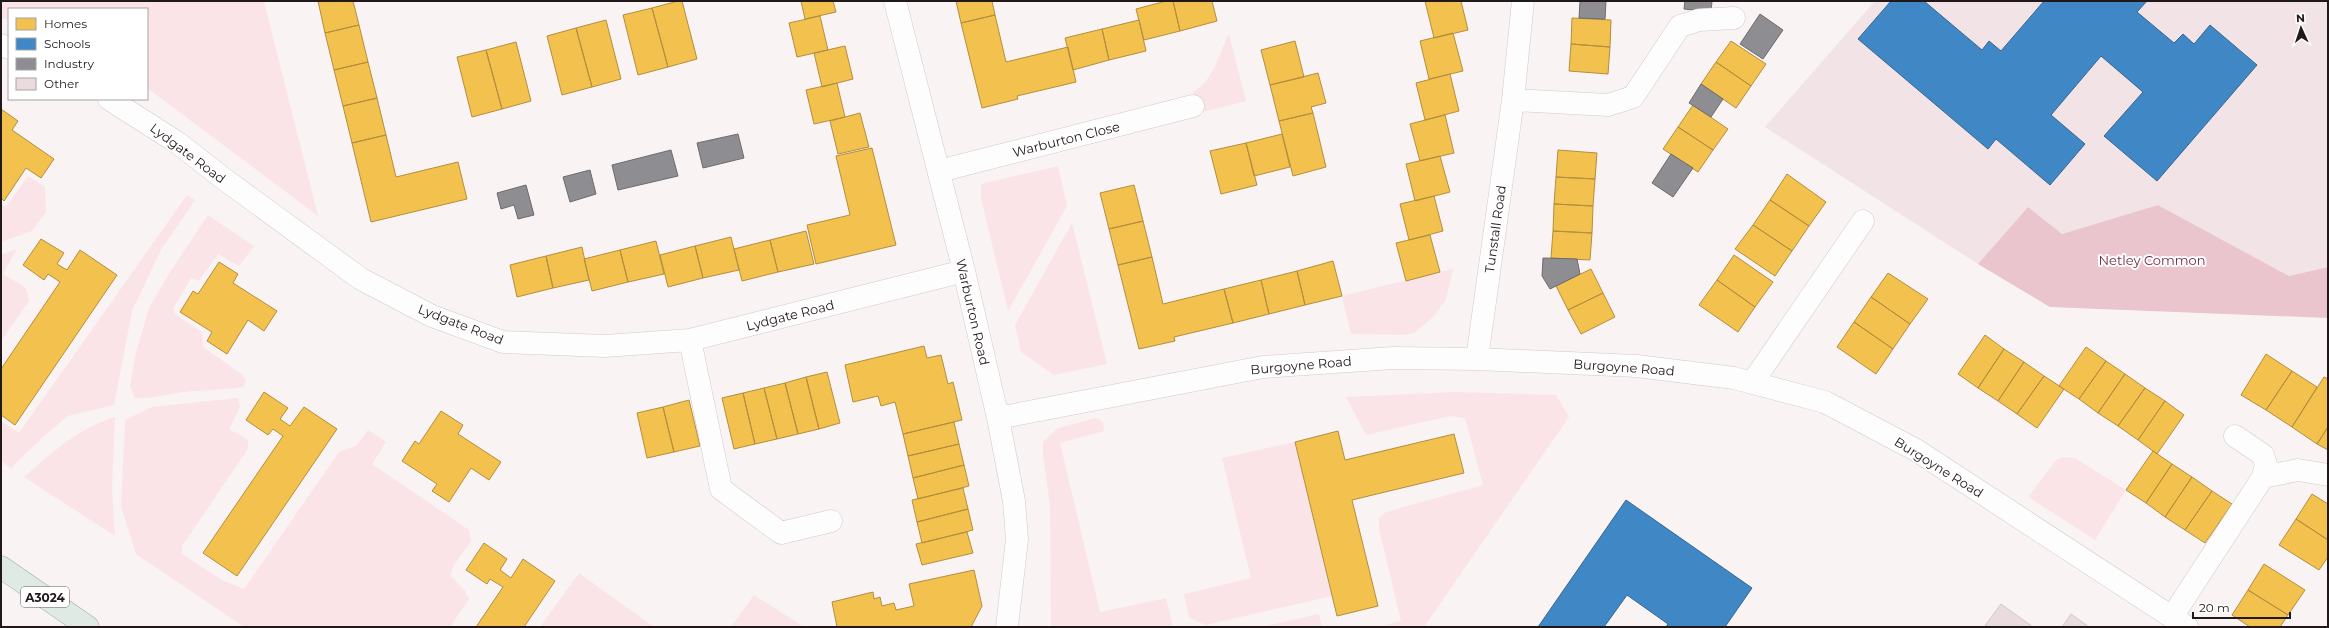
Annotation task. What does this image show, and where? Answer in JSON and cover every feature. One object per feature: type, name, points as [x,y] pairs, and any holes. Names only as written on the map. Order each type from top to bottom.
[{"type":"main road","name":"A3024","points":[[1,567],[88,627]]},
{"type":"street","name":"Warburton Road","points":[[895,1],[964,271],[998,418],[1014,501],[1016,539],[1007,627]]},
{"type":"street","name":"Tunstall Road","points":[[1477,359],[1513,100],[1523,1]]},
{"type":"street","points":[[1513,100],[1608,105],[1634,98],[1680,26],[1699,20],[1734,18]]},
{"type":"street","name":"Lydgate Road","points":[[111,100],[178,143],[230,184],[361,279],[432,316],[504,342],[605,346],[690,340],[964,271]]},
{"type":"street","name":"Warburton Close","points":[[939,171],[1193,106]]},
{"type":"street","points":[[1752,383],[1863,220]]},
{"type":"street","points":[[690,340],[721,489],[781,534],[831,521]]},
{"type":"street","name":"Burgoyne Road","points":[[998,418],[1263,367],[1393,358],[1477,359],[1637,366],[1734,378],[1825,402],[1916,450],[2179,622]]},
{"type":"street","points":[[2179,622],[2263,477],[2266,465],[2263,455],[2235,436]]},
{"type":"street","points":[[2263,477],[2298,470],[2328,475]]},
{"type":"shaded area","points":[[1,1],[264,1],[318,216],[148,89],[148,8],[8,8],[8,20],[1,18]]},
{"type":"shaded area","points":[[1875,1],[2328,1],[2328,267],[2289,276],[2158,205],[2062,234],[2028,207],[1978,264],[1765,127]]},
{"type":"shaded area","points":[[1229,34],[1246,101],[1199,113],[1193,92],[1207,80]]},
{"type":"shaded area","points":[[1058,166],[1067,206],[1008,311],[981,198],[981,184]]},
{"type":"shaded area","points":[[28,176],[45,187],[46,212],[32,231],[1,242],[1,204],[6,207]]},
{"type":"shaded area","points":[[187,195],[195,200],[161,250],[132,311],[114,405],[68,416],[43,437],[11,468],[1,461],[1,421],[19,433]]},
{"type":"shaded area","points":[[208,215],[254,246],[239,266],[218,254],[199,281],[191,278],[173,309],[176,315],[202,332],[203,347],[243,375],[246,381],[243,387],[184,392],[147,398],[135,398],[130,387],[135,356],[149,308],[170,272]]},
{"type":"shaded area","points":[[1072,223],[1107,364],[1054,375],[1021,352],[1015,325]]},
{"type":"shaded area","points":[[17,249],[3,274],[26,288],[29,301],[1,341],[1,255]]},
{"type":"shaded area","points":[[1453,269],[1446,299],[1434,316],[1416,332],[1405,335],[1351,334],[1342,296]]},
{"type":"shaded area","points":[[1455,392],[1556,395],[1569,417],[1424,627],[1378,627],[1401,621],[1379,529],[1379,518],[1386,512],[1483,485],[1465,418],[1450,416],[1366,435],[1346,397]]},
{"type":"shaded area","points":[[238,398],[240,407],[229,429],[248,440],[248,449],[182,546],[182,554],[222,580],[244,589],[339,452],[356,446],[368,430],[386,442],[372,464],[469,530],[471,541],[454,565],[450,575],[465,591],[469,599],[450,627],[244,627],[136,554],[121,506],[125,420],[152,407]]},
{"type":"shaded area","points":[[115,417],[112,489],[115,536],[24,477],[77,434]]},
{"type":"shaded area","points":[[1096,418],[1103,422],[1104,431],[1060,443],[1100,612],[1166,598],[1173,627],[1051,627],[1050,506],[1043,454],[1043,442],[1058,428]]},
{"type":"shaded area","points":[[1295,442],[1332,596],[1205,625],[1189,617],[1184,594],[1251,578],[1222,458]]},
{"type":"shaded area","points":[[2063,457],[2075,458],[2126,490],[2095,540],[2028,497],[2056,460]]},
{"type":"shaded area","points":[[579,573],[654,627],[540,627]]},
{"type":"shaded area","points":[[754,595],[804,627],[731,627]]},
{"type":"shaded area","points":[[1319,614],[1322,627],[1261,627]]},
{"type":"green space","name":"Netley Common","points":[[2158,205],[2289,276],[2328,267],[2328,318],[2050,307],[1978,264],[2028,207],[2062,234]]},
{"type":"building: Homes","points":[[318,1],[353,1],[359,25],[325,33]]},
{"type":"building: Homes","points":[[682,1],[697,59],[668,67],[652,8]]},
{"type":"building: Homes","points":[[801,1],[833,1],[836,12],[805,19]]},
{"type":"building: Homes","points":[[956,1],[992,1],[995,15],[961,23]]},
{"type":"building: Homes","points":[[1166,1],[1173,1],[1180,31],[1144,40],[1136,9]]},
{"type":"building: Homes","points":[[1173,1],[1212,1],[1217,21],[1180,31]]},
{"type":"building: Homes","points":[[1425,1],[1461,1],[1468,30],[1434,38]]},
{"type":"building: Homes","points":[[652,8],[668,67],[638,75],[623,15]]},
{"type":"building: Homes","points":[[995,15],[1006,62],[1068,47],[1076,82],[1017,96],[1018,99],[982,108],[961,23]]},
{"type":"building: Homes","points":[[820,16],[828,50],[797,57],[789,23]]},
{"type":"building: Homes","points":[[1572,18],[1611,20],[1610,47],[1571,44]]},
{"type":"building: Homes","points":[[606,20],[621,79],[592,87],[576,28]]},
{"type":"building: Homes","points":[[1139,20],[1146,51],[1109,60],[1102,29]]},
{"type":"building: Homes","points":[[359,25],[368,62],[334,70],[325,33]]},
{"type":"building: Homes","points":[[576,28],[592,87],[562,95],[547,36]]},
{"type":"building: Homes","points":[[1102,29],[1109,60],[1073,70],[1065,38]]},
{"type":"building: Homes","points":[[1453,33],[1463,71],[1429,79],[1420,41]]},
{"type":"building: Homes","points":[[1295,41],[1304,77],[1270,85],[1261,50]]},
{"type":"building: Homes","points":[[1731,41],[1766,64],[1751,86],[1716,62]]},
{"type":"building: Homes","points":[[516,42],[531,101],[502,109],[486,50]]},
{"type":"building: Homes","points":[[1571,44],[1610,47],[1608,74],[1569,71]]},
{"type":"building: Homes","points":[[845,46],[853,79],[822,87],[814,53]]},
{"type":"building: Homes","points":[[486,50],[502,109],[472,117],[457,57]]},
{"type":"building: Homes","points":[[368,62],[377,98],[343,106],[334,70]]},
{"type":"building: Homes","points":[[1716,62],[1751,86],[1736,108],[1701,84]]},
{"type":"building: Homes","points":[[1318,73],[1326,103],[1311,107],[1313,113],[1279,121],[1270,85]]},
{"type":"building: Homes","points":[[1450,74],[1459,111],[1425,120],[1416,83]]},
{"type":"building: Homes","points":[[837,83],[845,117],[814,124],[806,90]]},
{"type":"building: Homes","points":[[377,98],[386,135],[352,143],[343,106]]},
{"type":"building: Homes","points":[[1693,105],[1728,129],[1713,150],[1678,127]]},
{"type":"building: Homes","points":[[1,109],[18,121],[12,130],[54,159],[41,178],[26,168],[4,201],[1,198]]},
{"type":"building: Homes","points":[[860,113],[869,147],[838,154],[830,121]]},
{"type":"building: Homes","points":[[1313,113],[1326,167],[1293,176],[1279,121]]},
{"type":"building: Homes","points":[[1445,115],[1454,153],[1420,161],[1410,124]]},
{"type":"building: Homes","points":[[1678,127],[1713,150],[1698,172],[1663,149]]},
{"type":"building: Homes","points":[[1282,134],[1290,167],[1254,176],[1246,143]]},
{"type":"building: Homes","points":[[386,135],[396,177],[458,162],[467,199],[371,222],[352,143]]},
{"type":"building: Homes","points":[[1246,143],[1257,185],[1221,194],[1210,151]]},
{"type":"building: Homes","points":[[872,148],[896,245],[816,264],[807,225],[850,215],[836,156]]},
{"type":"building: Homes","points":[[1558,150],[1597,153],[1595,179],[1556,177]]},
{"type":"building: Homes","points":[[1440,156],[1450,192],[1415,201],[1406,164]]},
{"type":"building: Homes","points":[[1787,174],[1826,202],[1809,226],[1770,200]]},
{"type":"building: Homes","points":[[1556,177],[1595,179],[1593,206],[1554,204]]},
{"type":"building: Homes","points":[[1134,185],[1143,221],[1109,229],[1100,193]]},
{"type":"building: Homes","points":[[1434,196],[1443,231],[1409,240],[1400,204]]},
{"type":"building: Homes","points":[[1770,200],[1809,226],[1792,251],[1753,225]]},
{"type":"building: Homes","points":[[1554,204],[1593,206],[1592,233],[1553,231]]},
{"type":"building: Homes","points":[[1143,221],[1152,257],[1118,265],[1109,229]]},
{"type":"building: Homes","points":[[1753,225],[1792,251],[1775,276],[1735,249]]},
{"type":"building: Homes","points":[[806,231],[814,264],[778,272],[770,240]]},
{"type":"building: Homes","points":[[1553,231],[1592,233],[1590,260],[1551,258]]},
{"type":"building: Homes","points":[[1430,235],[1440,272],[1406,281],[1396,243]]},
{"type":"building: Homes","points":[[731,237],[739,270],[703,278],[695,246]]},
{"type":"building: Homes","points":[[41,239],[64,253],[57,264],[67,270],[80,250],[117,275],[15,425],[1,415],[1,369],[60,282],[48,274],[44,280],[23,265]]},
{"type":"building: Homes","points":[[770,240],[778,272],[742,281],[734,249]]},
{"type":"building: Homes","points":[[656,241],[664,274],[628,282],[620,250]]},
{"type":"building: Homes","points":[[695,246],[703,278],[668,287],[660,255]]},
{"type":"building: Homes","points":[[582,247],[589,280],[553,288],[546,256]]},
{"type":"building: Homes","points":[[620,250],[628,282],[592,291],[584,259]]},
{"type":"building: Homes","points":[[1734,255],[1773,282],[1755,307],[1717,280]]},
{"type":"building: Homes","points":[[546,256],[553,288],[517,297],[510,265]]},
{"type":"building: Homes","points":[[1152,257],[1163,304],[1224,289],[1233,323],[1174,337],[1175,341],[1139,349],[1118,265]]},
{"type":"building: Homes","points":[[1333,261],[1342,296],[1305,305],[1297,271]]},
{"type":"building: Homes","points":[[219,262],[238,274],[233,283],[277,311],[264,331],[248,320],[227,354],[207,341],[212,332],[180,312],[193,291],[198,294]]},
{"type":"building: Homes","points":[[1591,269],[1603,293],[1568,310],[1556,286]]},
{"type":"building: Homes","points":[[1297,271],[1305,305],[1269,314],[1261,280]]},
{"type":"building: Homes","points":[[1888,273],[1928,299],[1910,324],[1871,297]]},
{"type":"building: Homes","points":[[1261,280],[1269,314],[1233,323],[1224,289]]},
{"type":"building: Homes","points":[[1717,280],[1755,307],[1738,332],[1699,305]]},
{"type":"building: Homes","points":[[1603,293],[1615,317],[1581,334],[1568,310]]},
{"type":"building: Homes","points":[[1871,297],[1910,324],[1893,349],[1854,322]]},
{"type":"building: Homes","points":[[1854,322],[1893,349],[1876,374],[1837,347]]},
{"type":"building: Homes","points":[[1985,335],[2004,349],[1978,388],[1958,374]]},
{"type":"building: Homes","points":[[924,346],[927,358],[941,355],[948,384],[953,382],[962,420],[903,434],[895,402],[881,406],[878,396],[853,402],[845,365]]},
{"type":"building: Homes","points":[[2086,347],[2106,361],[2079,399],[2059,386]]},
{"type":"building: Homes","points":[[2004,349],[2024,362],[1998,401],[1978,388]]},
{"type":"building: Homes","points":[[2266,354],[2292,371],[2266,410],[2241,395]]},
{"type":"building: Homes","points":[[2106,361],[2125,374],[2098,413],[2079,399]]},
{"type":"building: Homes","points":[[2024,362],[2044,376],[2017,414],[1998,401]]},
{"type":"building: Homes","points":[[2292,371],[2317,387],[2292,427],[2266,410]]},
{"type":"building: Homes","points":[[827,372],[840,423],[819,429],[806,377]]},
{"type":"building: Homes","points":[[2125,374],[2145,388],[2118,426],[2098,413]]},
{"type":"building: Homes","points":[[2044,376],[2064,389],[2037,428],[2017,414]]},
{"type":"building: Homes","points":[[806,377],[819,429],[798,434],[785,383]]},
{"type":"building: Homes","points":[[2324,377],[2328,379],[2328,427],[2317,444],[2292,427]]},
{"type":"building: Homes","points":[[785,383],[798,434],[777,439],[764,388]]},
{"type":"building: Homes","points":[[764,388],[777,439],[755,444],[743,393]]},
{"type":"building: Homes","points":[[2145,388],[2165,401],[2138,440],[2118,426]]},
{"type":"building: Homes","points":[[264,392],[288,408],[280,419],[290,426],[304,407],[337,429],[237,576],[203,553],[283,436],[273,429],[268,435],[246,420]]},
{"type":"building: Homes","points":[[743,393],[755,444],[734,449],[722,398]]},
{"type":"building: Homes","points":[[689,400],[700,446],[674,452],[663,407]]},
{"type":"building: Homes","points":[[2165,401],[2184,415],[2157,454],[2138,440]]},
{"type":"building: Homes","points":[[663,407],[674,452],[647,458],[637,413]]},
{"type":"building: Homes","points":[[441,411],[463,425],[458,434],[501,462],[489,480],[471,468],[449,502],[432,491],[437,484],[402,461],[415,441],[419,444]]},
{"type":"building: Homes","points":[[954,422],[959,444],[908,456],[903,434]]},
{"type":"building: Homes","points":[[2328,427],[2328,450],[2317,444]]},
{"type":"building: Homes","points":[[1338,431],[1345,460],[1454,434],[1464,473],[1352,500],[1378,606],[1337,616],[1295,442]]},
{"type":"building: Homes","points":[[959,444],[964,465],[913,478],[908,456]]},
{"type":"building: Homes","points":[[2153,451],[2172,464],[2146,503],[2126,490]]},
{"type":"building: Homes","points":[[2172,464],[2192,477],[2165,517],[2146,503]]},
{"type":"building: Homes","points":[[964,465],[969,486],[918,499],[913,478]]},
{"type":"building: Homes","points":[[2192,477],[2212,491],[2185,530],[2165,517]]},
{"type":"building: Homes","points":[[963,488],[968,509],[917,522],[912,500]]},
{"type":"building: Homes","points":[[2212,491],[2232,504],[2205,543],[2185,530]]},
{"type":"building: Homes","points":[[2312,494],[2328,504],[2328,540],[2296,519]]},
{"type":"building: Homes","points":[[968,509],[973,530],[922,543],[917,522]]},
{"type":"building: Homes","points":[[2296,519],[2328,540],[2328,557],[2319,570],[2279,545]]},
{"type":"building: Homes","points":[[967,532],[973,553],[922,565],[916,544]]},
{"type":"building: Homes","points":[[484,543],[507,559],[500,570],[511,578],[523,559],[555,581],[524,627],[476,627],[503,587],[490,579],[487,584],[466,570]]},
{"type":"building: Homes","points":[[2264,564],[2305,590],[2288,615],[2248,590]]},
{"type":"building: Homes","points":[[974,570],[982,606],[971,627],[837,627],[832,602],[873,592],[874,599],[880,597],[882,606],[894,603],[896,610],[914,606],[909,584]]},
{"type":"building: Homes","points":[[2248,590],[2288,615],[2280,627],[2250,627],[2232,615]]},
{"type":"building: Schools","points":[[1891,1],[1924,1],[1982,50],[1989,41],[2001,51],[2044,1],[2147,1],[2137,12],[2174,43],[2183,34],[2194,44],[2210,25],[2257,65],[2157,181],[2104,136],[2143,92],[2101,56],[2051,115],[2085,144],[2050,185],[1996,139],[1988,149],[1858,39]]},
{"type":"building: Schools","points":[[1626,500],[1752,588],[1725,627],[1666,627],[1668,624],[1627,595],[1604,627],[1538,627]]},
{"type":"building: Industry","points":[[1580,1],[1606,1],[1605,19],[1579,18]]},
{"type":"building: Industry","points":[[1685,1],[1712,1],[1711,12],[1684,9]]},
{"type":"building: Industry","points":[[1760,14],[1783,30],[1763,59],[1740,44]]},
{"type":"building: Industry","points":[[1701,84],[1723,99],[1711,117],[1689,103]]},
{"type":"building: Industry","points":[[738,134],[744,158],[703,168],[697,143]]},
{"type":"building: Industry","points":[[671,150],[678,176],[618,190],[612,165]]},
{"type":"building: Industry","points":[[1671,154],[1693,168],[1673,197],[1652,183]]},
{"type":"building: Industry","points":[[590,170],[596,194],[570,202],[563,177]]},
{"type":"building: Industry","points":[[526,185],[534,215],[518,219],[514,205],[501,209],[497,193]]},
{"type":"building: Industry","points":[[1543,258],[1577,259],[1580,274],[1550,289],[1542,276]]},
{"type":"building: Other","points":[[2001,604],[2033,627],[1984,627]]},
{"type":"building: Other","points":[[2071,614],[2089,627],[2062,627]]}]
